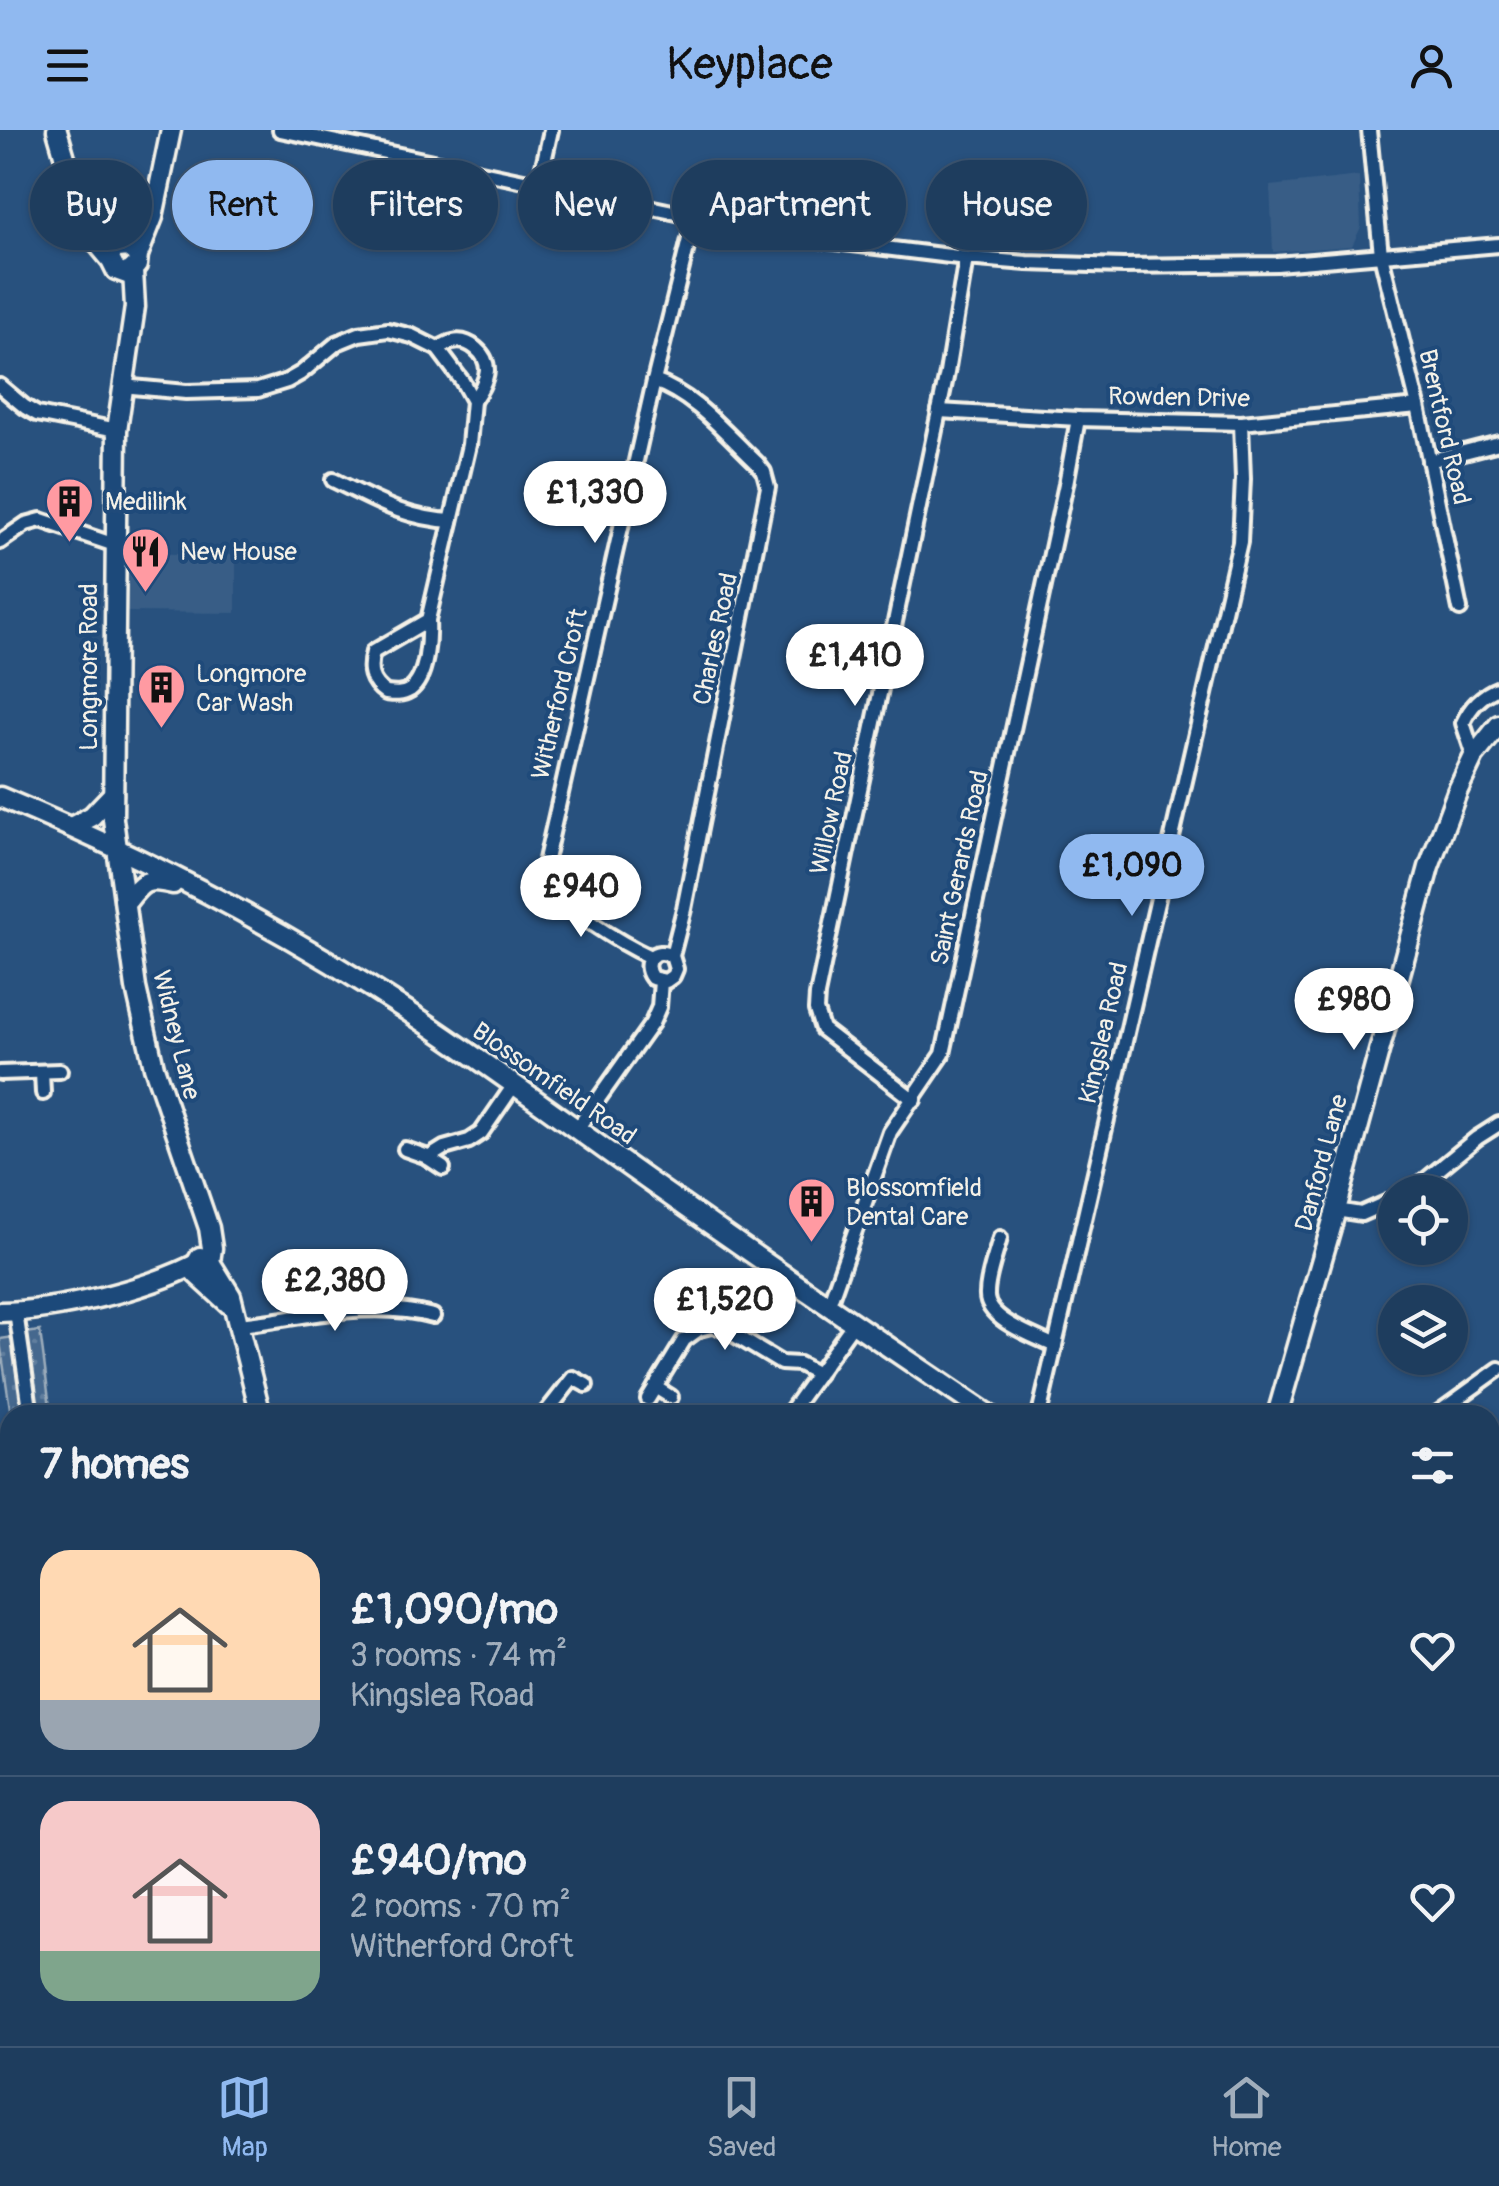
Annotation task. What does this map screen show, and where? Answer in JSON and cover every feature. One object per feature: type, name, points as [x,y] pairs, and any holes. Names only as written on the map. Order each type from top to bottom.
[{"type":"street","points":[[57,130],[83,220],[92,236],[125,259]]},
{"type":"street","name":"Longmore Road","points":[[117,848],[113,794],[117,430],[134,307],[125,259],[146,234],[153,216],[171,130]]},
{"type":"street","points":[[280,130],[518,180]]},
{"type":"street","points":[[544,160],[550,130]]},
{"type":"street","name":"Brentford Road","points":[[1369,130],[1381,255],[1418,406],[1460,608]]},
{"type":"street","points":[[894,250],[1027,263],[1123,266],[1277,264],[1499,245]]},
{"type":"street","name":"Witherford Croft","points":[[650,957],[624,945],[557,896],[546,882],[545,864],[686,250]]},
{"type":"street","name":"Willow Road","points":[[914,1100],[822,1029],[816,995],[939,411],[966,258]]},
{"type":"street","points":[[122,386],[186,392],[258,390],[302,373],[337,343],[360,334],[388,330],[438,349],[473,401]]},
{"type":"street","points":[[428,620],[373,652],[369,671],[386,693],[410,690],[417,682],[429,644],[428,620],[469,445],[473,401],[487,368],[482,354],[472,344],[454,341],[438,349]]},
{"type":"street","name":"Charles Road","points":[[577,1130],[652,1023],[660,1008],[661,981],[673,976],[676,969],[672,956],[768,487],[757,463],[688,398],[654,381]]},
{"type":"street","points":[[0,386],[37,414],[117,430]]},
{"type":"street","name":"Rowden Drive","points":[[939,411],[1242,423],[1418,406]]},
{"type":"street","name":"Saint Gerards Road","points":[[824,1304],[832,1296],[890,1132],[943,1054],[1078,419]]},
{"type":"street","name":"Kingslea Road","points":[[1041,1405],[1240,542],[1242,423]]},
{"type":"street","points":[[1429,461],[1499,443]]},
{"type":"street","points":[[334,480],[418,518],[451,521]]},
{"type":"street","points":[[0,542],[26,524],[41,520],[115,545]]},
{"type":"street","name":"Danford Lane","points":[[1474,756],[1464,723],[1468,712],[1488,692],[1499,688]]},
{"type":"street","name":"Danford Lane","points":[[1280,1405],[1429,867],[1474,756],[1499,725]]},
{"type":"street","points":[[71,827],[92,816],[113,794]]},
{"type":"street","name":"Blossomfield Road","points":[[0,797],[117,848],[202,892],[408,1011],[974,1405]]},
{"type":"street","name":"Widney Lane","points":[[117,848],[136,988],[154,1067],[209,1228],[212,1248],[203,1269],[231,1296],[258,1405]]},
{"type":"street","points":[[125,904],[142,883],[154,879],[202,892]]},
{"type":"street","points":[[661,981],[648,973],[647,962],[657,952],[672,956]]},
{"type":"street","points":[[0,1073],[60,1071]]},
{"type":"street","points":[[42,1072],[43,1093]]},
{"type":"street","points":[[428,1158],[481,1133],[514,1085]]},
{"type":"street","points":[[1431,1175],[1499,1124]]},
{"type":"street","points":[[405,1149],[443,1168]]},
{"type":"street","points":[[1336,1210],[1361,1214],[1378,1207]]},
{"type":"street","points":[[1000,1238],[986,1291],[988,1304],[994,1315],[1055,1346]]},
{"type":"street","points":[[29,1405],[8,1312],[48,1308],[203,1269]]},
{"type":"street","points":[[236,1317],[392,1308],[433,1316]]},
{"type":"street","points":[[795,1405],[853,1324]]},
{"type":"street","points":[[671,1397],[651,1393],[684,1340],[710,1326],[723,1328],[781,1363],[799,1364],[818,1374]]},
{"type":"street","points":[[1449,1405],[1499,1370]]},
{"type":"street","points":[[552,1405],[573,1378],[586,1385]]},
{"type":"shaded area","points":[[1359,176],[1361,227],[1352,246],[1273,252],[1270,186]]},
{"type":"shaded area","points":[[128,553],[236,555],[236,613],[126,612]]},
{"type":"shaded area","points":[[40,1331],[50,1405],[37,1405],[26,1333]]},
{"type":"shaded area","points":[[14,1337],[24,1405],[9,1405],[0,1339]]},
{"type":"place","name":"Medilink","points":[[70,544]]},
{"type":"place","name":"New House","points":[[145,594]]},
{"type":"place","name":"Longmore Car Wash","points":[[161,730]]},
{"type":"place","name":"Blossomfield Dental Care","points":[[811,1244]]}]
